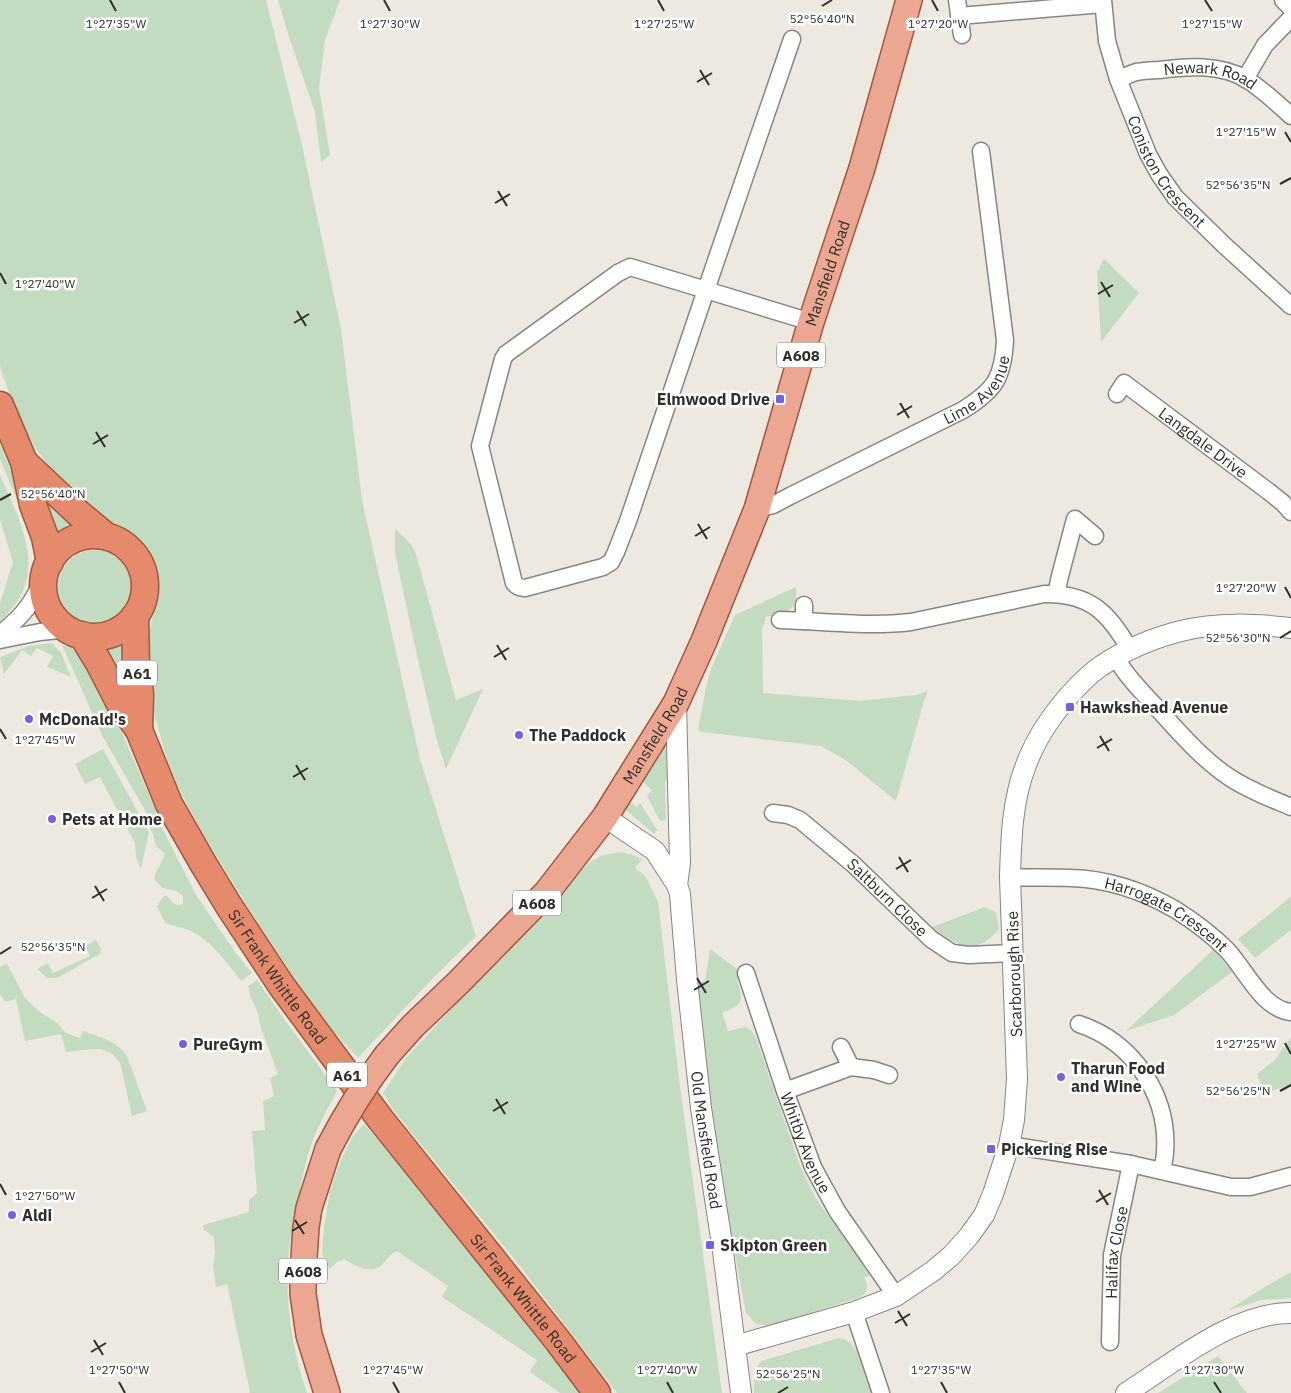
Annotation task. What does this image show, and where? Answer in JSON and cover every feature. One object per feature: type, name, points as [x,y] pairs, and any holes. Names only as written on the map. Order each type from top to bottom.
[{"type":"highway","points":[[0,405],[24,462],[33,504],[45,537],[47,570],[44,588],[48,607],[60,623],[75,632],[97,636],[111,634],[124,627],[140,609],[145,591],[145,582],[136,556],[123,544],[106,536],[77,512],[24,462]]},
{"type":"highway","points":[[47,570],[56,553],[64,545],[90,536],[106,536]]},
{"type":"highway","name":"Sir Frank Whittle Road","points":[[135,616],[136,666],[140,694],[139,730]]},
{"type":"highway","name":"Sir Frank Whittle Road","points":[[75,632],[99,663],[119,702],[139,730],[169,804],[224,898],[281,985],[381,1120],[558,1341],[596,1393]]},
{"type":"main road","name":"Mansfield Road","points":[[327,1393],[309,1335],[303,1294],[303,1273],[309,1208],[328,1149],[351,1105],[387,1055],[413,1026],[547,892],[605,817],[676,703],[701,649],[757,509],[810,322],[862,168],[909,0]]},
{"type":"street","points":[[1283,0],[1291,8]]},
{"type":"street","points":[[962,35],[958,8],[1103,2]]},
{"type":"street","name":"Coniston Crescent","points":[[1103,2],[1108,40],[1118,79],[1154,166],[1175,197],[1291,306]]},
{"type":"street","points":[[1245,79],[1265,45],[1291,18]]},
{"type":"street","points":[[792,39],[706,290],[628,521],[611,562],[603,567],[525,588],[520,588],[514,583],[480,446],[500,367],[506,354],[618,273],[630,267],[706,290],[810,322]]},
{"type":"street","name":"Newark Road","points":[[1118,79],[1136,72],[1192,67],[1217,69],[1245,79],[1269,96],[1291,116]]},
{"type":"street","name":"Lime Avenue","points":[[757,509],[773,505],[962,410],[985,395],[1000,374],[1005,340],[981,151]]},
{"type":"street","name":"Langdale Drive","points":[[1117,394],[1124,383],[1268,491],[1291,512]]},
{"type":"street","points":[[1056,594],[1075,519],[1095,536]]},
{"type":"street","points":[[0,634],[28,608],[47,570]]},
{"type":"street","points":[[780,620],[804,613],[847,624],[893,624],[921,620],[1044,594],[1066,595],[1085,601],[1102,612],[1117,628],[1123,654],[1134,684],[1170,723],[1218,769],[1246,787],[1291,807]]},
{"type":"street","name":"Scarborough Rise","points":[[735,1346],[854,1312],[896,1296],[933,1271],[951,1256],[984,1215],[1009,1146],[1014,1120],[1017,1078],[1010,878],[1015,807],[1025,767],[1032,749],[1056,710],[1100,666],[1155,639],[1182,631],[1211,626],[1245,625],[1291,628]]},
{"type":"street","points":[[0,640],[40,632],[75,632]]},
{"type":"street","name":"Old Mansfield Road","points":[[676,703],[680,863],[677,885]]},
{"type":"street","name":"Saltburn Close","points":[[773,813],[788,815],[800,820],[853,864],[931,939],[952,953],[969,955],[1013,953]]},
{"type":"street","name":"Old Mansfield Road","points":[[605,817],[655,851],[677,885],[680,894],[701,1108],[719,1225],[741,1393]]},
{"type":"street","name":"Harrogate Crescent","points":[[1010,878],[1072,878],[1100,882],[1133,890],[1163,903],[1187,917],[1217,940],[1239,964],[1269,1003],[1283,1011],[1291,1012]]},
{"type":"street","name":"Whitby Avenue","points":[[746,973],[784,1091],[813,1167],[837,1211],[896,1296]]},
{"type":"street","points":[[1079,1024],[1094,1029],[1123,1050],[1138,1065],[1152,1086],[1160,1106],[1165,1130],[1166,1153],[1162,1170]]},
{"type":"street","points":[[841,1047],[851,1067]]},
{"type":"street","points":[[784,1091],[851,1067],[874,1070],[889,1075]]},
{"type":"street","points":[[1009,1146],[1132,1164],[1231,1188],[1250,1187],[1291,1176]]},
{"type":"street","name":"Halifax Close","points":[[1110,1342],[1112,1255],[1132,1164]]},
{"type":"street","points":[[854,1312],[881,1393]]},
{"type":"street","points":[[1126,1393],[1210,1338],[1233,1326],[1269,1315],[1291,1313]]},
{"type":"green space","points":[[0,0],[266,0],[302,145],[341,329],[362,500],[420,759],[476,936],[434,977],[358,1058],[319,1016],[248,907],[202,832],[177,785],[166,756],[152,706],[148,661],[150,629],[158,591],[153,561],[138,538],[123,530],[73,493],[48,465],[19,420],[2,373],[0,365]]},
{"type":"green space","points":[[278,0],[340,0],[325,40],[319,88],[330,155],[321,162],[315,112]]},
{"type":"green space","points":[[1104,259],[1139,293],[1101,342],[1097,272]]},
{"type":"green space","points":[[0,444],[32,524],[36,550],[35,559],[28,531],[0,459]]},
{"type":"green space","points":[[0,475],[23,532],[28,568],[25,586],[16,604],[0,621],[0,603],[13,562],[0,520]]},
{"type":"green space","points":[[46,495],[77,524],[56,536],[41,498]]},
{"type":"green space","points":[[395,529],[411,544],[416,554],[456,700],[483,689],[446,769],[436,737],[395,553]]},
{"type":"green space","points":[[88,550],[102,550],[116,556],[126,566],[132,580],[130,601],[116,618],[102,624],[88,624],[74,618],[64,608],[58,594],[58,580],[64,566],[74,556]]},
{"type":"green space","points":[[796,587],[796,604],[786,612],[766,617],[762,630],[763,693],[859,701],[916,695],[928,691],[896,801],[847,761],[821,746],[701,732],[698,729],[711,669],[735,615]]},
{"type":"green space","points":[[131,640],[126,699],[105,650]]},
{"type":"green space","points":[[52,643],[61,653],[71,677],[47,667],[53,656],[37,648],[31,656],[22,650],[4,674],[0,657],[29,646]]},
{"type":"green space","points":[[62,645],[71,647],[83,657],[99,680],[156,811],[158,820],[196,895],[235,952],[252,973],[241,981],[219,953],[206,941],[188,930],[165,923],[157,906],[164,896],[167,896],[173,903],[183,904],[183,896],[176,891],[163,888],[154,879],[165,854],[156,846],[153,834],[146,822],[146,812],[103,737]]},
{"type":"green space","points":[[669,740],[671,779],[665,781],[666,820],[660,821],[647,796],[652,790],[643,782]]},
{"type":"green space","points":[[103,749],[149,832],[141,869],[136,858],[135,843],[100,777],[85,784],[75,764]]},
{"type":"green space","points":[[630,802],[637,807],[640,803],[657,830],[654,834],[626,810]]},
{"type":"green space","points":[[619,852],[642,859],[635,868],[646,877],[658,902],[679,1079],[722,1393],[617,1393],[520,1266],[394,1111],[383,1093],[406,1058],[483,975],[546,913],[579,873],[590,862],[601,856]]},
{"type":"green space","points":[[1291,896],[1291,930],[1255,958],[1238,939]]},
{"type":"green space","points":[[985,907],[996,912],[999,929],[982,943],[966,946],[950,939],[932,927]]},
{"type":"green space","points":[[96,940],[101,949],[100,954],[57,978],[47,978],[37,969],[48,963],[53,973],[90,956],[85,946]]},
{"type":"green space","points":[[710,949],[741,972],[737,981],[741,993],[740,1001],[738,1005],[722,1012],[728,1031],[745,1027],[752,1031],[800,1166],[815,1197],[870,1275],[864,1278],[867,1290],[858,1298],[778,1323],[756,1324],[746,1313],[734,1248],[729,1248],[710,1110],[696,983],[705,981]]},
{"type":"green space","points":[[1214,949],[1232,972],[1174,1015],[1126,1031]]},
{"type":"green space","points":[[7,964],[25,998],[40,1012],[57,1023],[66,1033],[80,1038],[83,1031],[108,1040],[123,1051],[127,1056],[147,1111],[132,1116],[120,1062],[111,1053],[101,1049],[66,1052],[61,1034],[25,1041],[16,999],[5,1002],[0,994],[0,967]]},
{"type":"green space","points":[[257,980],[337,1091],[317,1129],[307,1159],[288,1261],[287,1280],[290,1319],[301,1376],[307,1393],[249,1393],[227,1284],[216,1287],[213,1266],[215,1253],[214,1237],[204,1230],[203,1225],[249,1212],[249,1200],[257,1193],[252,1131],[265,1130],[263,1101],[274,1096],[270,1078],[278,1074],[248,986]]},
{"type":"green space","points":[[1291,1037],[1291,1085],[1264,1093],[1257,1074],[1275,1060]]},
{"type":"green space","points":[[364,1124],[393,1157],[581,1393],[560,1393],[530,1372],[537,1360],[442,1297],[448,1286],[397,1251],[390,1255],[378,1268],[373,1269],[358,1267],[344,1259],[337,1262],[330,1269],[324,1262],[322,1251],[324,1227],[330,1191],[338,1167],[352,1137]]},
{"type":"green space","points":[[1291,1272],[1291,1298],[1261,1300],[1227,1311],[1263,1288]]},
{"type":"green space","points":[[839,1338],[849,1342],[855,1350],[859,1349],[871,1393],[754,1393],[755,1373],[761,1361]]},
{"type":"green space","points":[[1218,1356],[1247,1393],[1158,1393]]},
{"type":"place","name":"Elmwood Drive","points":[[780,399]]},
{"type":"place","name":"Hawkshead Avenue","points":[[1070,707]]},
{"type":"place","name":"McDonald's","points":[[29,719]]},
{"type":"place","name":"The Paddock","points":[[519,735]]},
{"type":"place","name":"Pets at Home","points":[[52,819]]},
{"type":"place","name":"PureGym","points":[[183,1044]]},
{"type":"place","name":"Tharun Food and Wine","points":[[1061,1077]]},
{"type":"place","name":"Pickering Rise","points":[[991,1149]]},
{"type":"place","name":"Aldi","points":[[12,1215]]},
{"type":"place","name":"Skipton Green","points":[[710,1245]]}]
